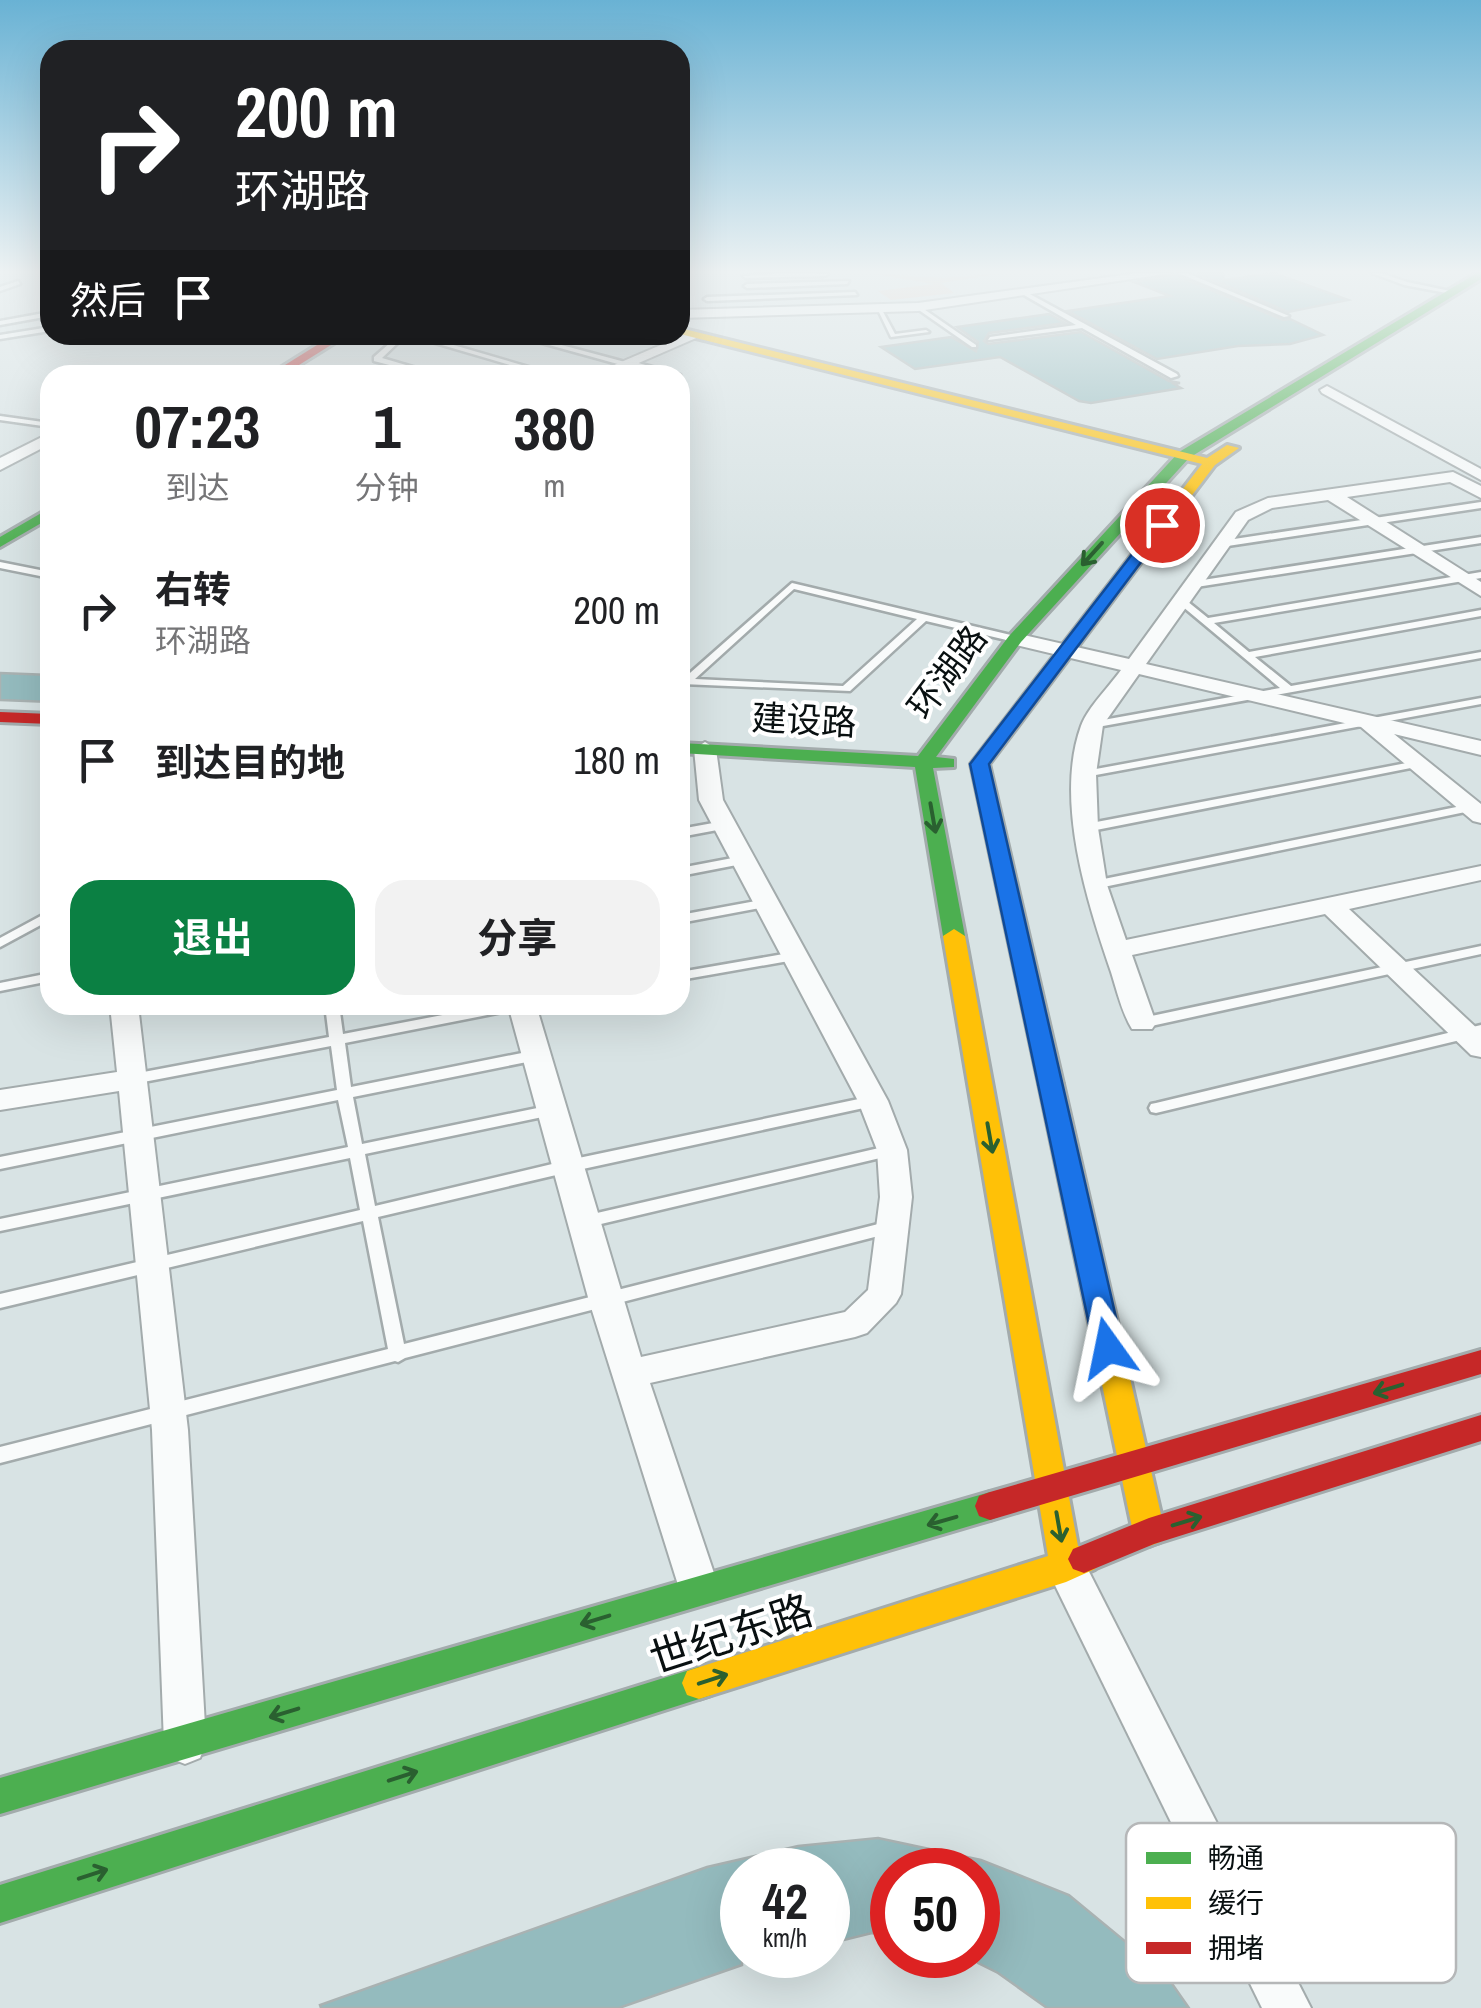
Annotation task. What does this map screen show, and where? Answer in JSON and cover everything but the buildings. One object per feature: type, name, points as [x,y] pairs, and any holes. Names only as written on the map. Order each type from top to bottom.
[{"type":"main road","points":[[813,367],[1210,462]]},
{"type":"main road","name":"环湖路","points":[[1066,1568],[924,762],[1015,639],[1184,456],[1330,367]]},
{"type":"main road","points":[[1149,1532],[980,764],[1210,462],[1364,367]]},
{"type":"main road","points":[[0,543],[40,518]]},
{"type":"main road","points":[[0,717],[40,719]]},
{"type":"main road","name":"建设路","points":[[693,748],[980,764]]},
{"type":"main road","name":"世纪东路","points":[[0,1796],[699,1588],[1052,1490],[1481,1362]]},
{"type":"main road","name":"世纪东路","points":[[0,1904],[1066,1568],[1149,1532],[1481,1428]]},
{"type":"street","points":[[1327,390],[1481,476]]},
{"type":"street","points":[[5,459],[40,443]]},
{"type":"street","points":[[1142,1023],[1094,885],[1086,828],[1085,774],[1092,725],[1220,544],[1242,516],[1258,506],[1453,477],[1481,493]]},
{"type":"street","points":[[1332,495],[1481,590]]},
{"type":"street","points":[[1015,639],[1481,748]]},
{"type":"street","points":[[1367,722],[1476,812]]},
{"type":"street","points":[[629,1374],[855,1323],[884,1294],[894,1226],[892,1150],[873,1101],[710,800],[693,748]]},
{"type":"street","points":[[1419,766],[1481,756]]},
{"type":"street","points":[[1114,951],[1481,873]]},
{"type":"street","points":[[1330,906],[1476,1037]]},
{"type":"street","points":[[125,1015],[168,1413],[184,1743]]},
{"type":"street","points":[[523,1015],[606,1301],[699,1588]]},
{"type":"street","points":[[0,1100],[133,1080]]},
{"type":"street","points":[[1066,1568],[1194,1823]]},
{"type":"street","points":[[1274,1983],[1287,2008]]},
{"type":"lane","points":[[1157,367],[1174,376]]},
{"type":"lane","points":[[0,418],[40,424]]},
{"type":"lane","points":[[1220,544],[1481,505]]},
{"type":"lane","points":[[1289,690],[1207,621],[1185,592],[1481,540]]},
{"type":"lane","points":[[0,565],[40,573]]},
{"type":"lane","points":[[1207,621],[1481,574]]},
{"type":"lane","points":[[690,678],[792,586],[1015,639]]},
{"type":"lane","points":[[1248,655],[1481,613]]},
{"type":"lane","points":[[690,682],[846,689],[922,618]]},
{"type":"lane","points":[[1092,725],[1481,656]]},
{"type":"lane","points":[[1085,774],[1481,701]]},
{"type":"lane","points":[[1086,828],[1419,766]]},
{"type":"lane","points":[[1094,885],[1476,812]]},
{"type":"lane","points":[[690,831],[724,825]]},
{"type":"lane","points":[[690,870],[744,860]]},
{"type":"lane","points":[[690,917],[767,903]]},
{"type":"lane","points":[[0,942],[40,920]]},
{"type":"lane","points":[[1142,1023],[1481,950]]},
{"type":"lane","points":[[690,974],[795,956]]},
{"type":"lane","points":[[0,988],[40,978]]},
{"type":"lane","points":[[333,1015],[398,1355]]},
{"type":"lane","points":[[133,1080],[467,1015]]},
{"type":"lane","points":[[1156,1108],[1476,1037]]},
{"type":"lane","points":[[0,1163],[140,1138],[537,1055]]},
{"type":"lane","points":[[0,1301],[368,1212],[873,1101]]},
{"type":"lane","points":[[0,1225],[552,1110]]},
{"type":"lane","points":[[584,1222],[892,1150]]},
{"type":"lane","points":[[0,1456],[894,1226]]},
{"type":"traffic: fast","points":[[954,936],[923,762],[1015,639],[1184,455],[1330,367]]},
{"type":"traffic: fast","points":[[0,543],[40,518]]},
{"type":"traffic: fast","points":[[690,749],[947,763]]},
{"type":"traffic: fast","points":[[0,1796],[990,1506]]},
{"type":"traffic: fast","points":[[0,1904],[699,1683]]},
{"type":"traffic: slow","points":[[824,367],[1202,460]]},
{"type":"traffic: slow","points":[[1143,550],[1210,462],[1232,448]]},
{"type":"traffic: slow","points":[[954,936],[1066,1567]]},
{"type":"traffic: slow","points":[[1051,1084],[1149,1532]]},
{"type":"traffic: slow","points":[[699,1683],[1084,1559]]},
{"type":"traffic: jam","points":[[1051,1084],[980,764],[1143,550]]},
{"type":"traffic: jam","points":[[0,717],[40,719]]},
{"type":"traffic: jam","points":[[990,1506],[1481,1362]]},
{"type":"traffic: jam","points":[[1084,1559],[1149,1532],[1481,1428]]},
{"type":"route","points":[[1108,1348],[980,764],[1162,525]]}]
